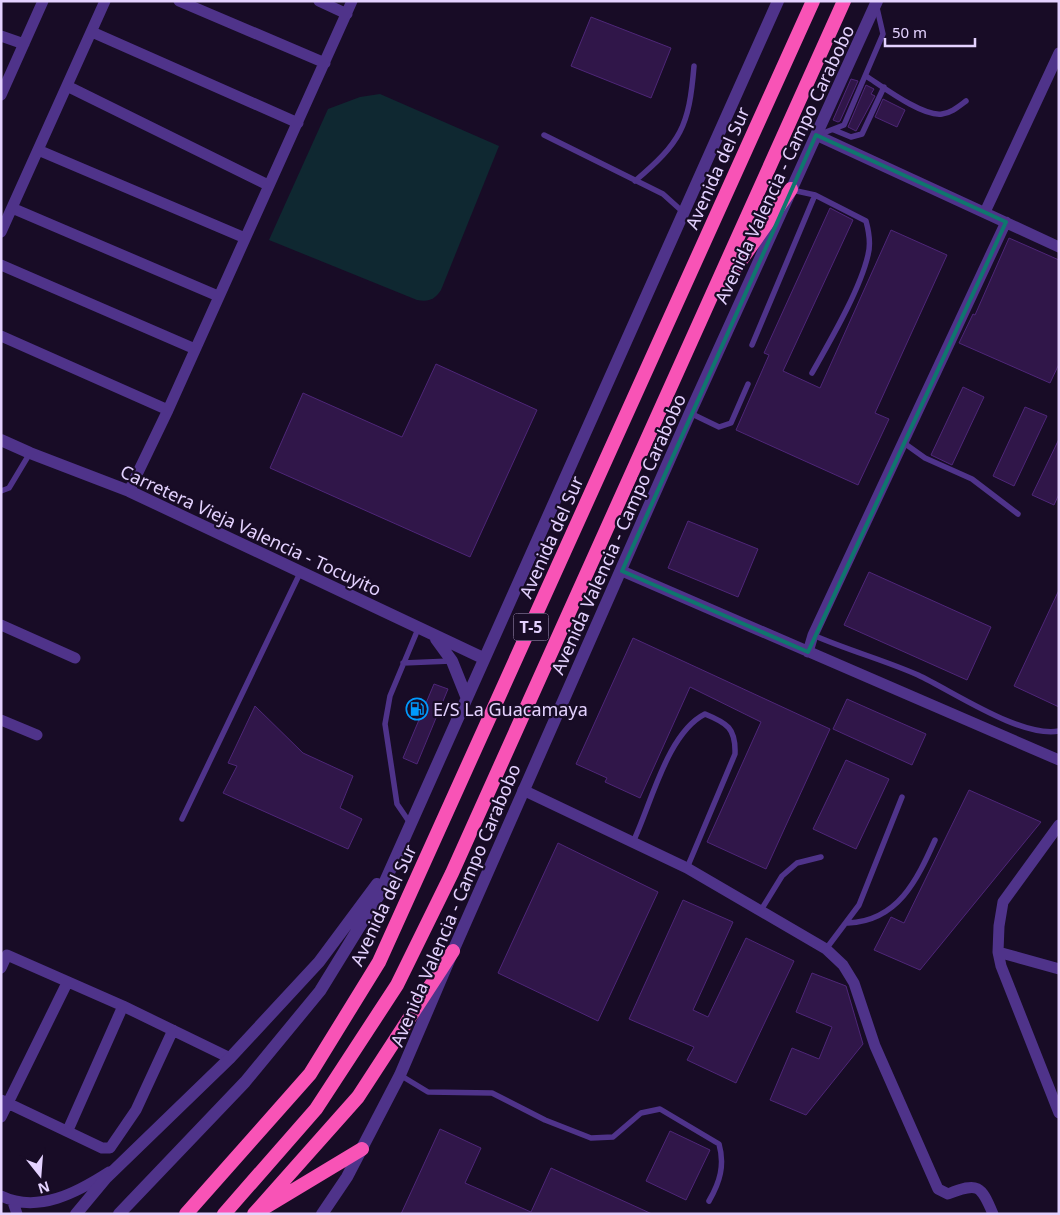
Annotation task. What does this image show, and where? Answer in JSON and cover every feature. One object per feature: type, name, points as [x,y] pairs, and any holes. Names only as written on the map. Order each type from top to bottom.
[{"type":"highway","name":"Avenida del Sur","points":[[186,1214],[310,1074],[379,962],[813,1]]},
{"type":"highway","name":"T-5","points":[[224,1214],[316,1109],[397,985],[452,873],[844,1]]},
{"type":"highway","points":[[704,313],[791,189]]},
{"type":"highway","points":[[254,1214],[358,1097],[453,951]]},
{"type":"highway","points":[[254,1214],[362,1149]]},
{"type":"street","points":[[1,95],[43,1]]},
{"type":"street","points":[[1,232],[105,1]]},
{"type":"street","points":[[179,1],[325,63]]},
{"type":"street","points":[[319,1],[346,14]]},
{"type":"street","points":[[128,490],[168,410],[352,1]]},
{"type":"street","points":[[119,1214],[245,1082],[320,991],[379,895],[410,823],[438,765],[466,696],[778,1]]},
{"type":"street","name":"Avenida Valencia - Campo Carabobo","points":[[322,1214],[348,1177],[400,1075],[523,790],[622,571],[690,412],[877,3]]},
{"type":"street","points":[[92,32],[298,123]]},
{"type":"street","points":[[1,36],[24,44]]},
{"type":"street","points":[[985,212],[1059,52]]},
{"type":"street","points":[[67,86],[268,185]]},
{"type":"street","points":[[816,136],[1059,247]]},
{"type":"street","points":[[38,150],[245,238]]},
{"type":"street","points":[[12,208],[218,296]]},
{"type":"street","points":[[808,652],[813,635],[1006,222]]},
{"type":"street","points":[[1,265],[195,349]]},
{"type":"street","points":[[1,336],[168,410]]},
{"type":"street","name":"Carretera Vieja Valencia - Tocuyito","points":[[1,440],[128,490],[301,571],[418,629],[483,658]]},
{"type":"street","points":[[622,571],[1059,760]]},
{"type":"street","points":[[1,625],[75,658]]},
{"type":"street","points":[[434,636],[452,661],[466,696]]},
{"type":"street","points":[[1,720],[37,736]]},
{"type":"street","points":[[523,790],[687,868],[826,949],[843,965],[854,983],[875,1046],[938,1189],[948,1194],[969,1185],[977,1187],[984,1192],[993,1214]]},
{"type":"street","points":[[1059,825],[1003,902],[998,952],[1001,966],[1059,1113]]},
{"type":"street","points":[[76,1214],[119,1165],[230,1058],[319,962],[393,864]]},
{"type":"street","points":[[998,952],[1059,969]]},
{"type":"street","points":[[1,968],[7,955],[123,1006],[230,1058]]},
{"type":"street","points":[[1,1117],[5,1102],[67,983]]},
{"type":"street","points":[[68,1130],[123,1006]]},
{"type":"street","points":[[5,1102],[68,1130],[102,1148],[110,1148],[136,1110],[173,1030]]},
{"type":"street","points":[[1,1196],[13,1202],[35,1202],[69,1194],[119,1165]]},
{"type":"street","points":[[13,1202],[18,1214]]},
{"type":"lane","points":[[816,136],[844,125],[883,34],[877,3]]},
{"type":"lane","points":[[635,181],[664,156],[678,139],[685,124],[694,66]]},
{"type":"lane","points":[[866,76],[928,113],[942,114],[953,111],[966,101]]},
{"type":"lane","points":[[834,130],[851,137],[862,134],[884,87]]},
{"type":"lane","points":[[544,135],[663,194],[683,212]]},
{"type":"lane","points":[[791,189],[815,196],[866,221],[870,238],[868,255],[856,285],[812,373]]},
{"type":"lane","points":[[752,345],[815,196]]},
{"type":"lane","points":[[690,412],[719,427],[731,423],[748,384]]},
{"type":"lane","points":[[904,443],[926,458],[972,479],[1018,514]]},
{"type":"lane","points":[[1,491],[9,488],[30,453]]},
{"type":"lane","points":[[182,819],[301,571]]},
{"type":"lane","points":[[410,823],[397,804],[385,724],[390,696],[418,629]]},
{"type":"lane","points":[[813,635],[916,675],[1022,727],[1046,733],[1059,731]]},
{"type":"lane","points":[[403,663],[452,661]]},
{"type":"lane","points":[[633,842],[648,803],[684,732],[695,719],[705,714],[724,722],[731,730],[735,741],[735,754],[687,868]]},
{"type":"lane","points":[[826,949],[848,923],[859,905],[902,797]]},
{"type":"lane","points":[[848,923],[859,922],[883,914],[908,892],[917,880],[935,840]]},
{"type":"lane","points":[[761,910],[782,876],[797,863],[821,857]]},
{"type":"lane","points":[[400,1075],[428,1092],[492,1093],[545,1120],[591,1138],[613,1136],[641,1113],[660,1109],[719,1144],[723,1156],[719,1183],[709,1201]]},
{"type":"highlighted area","points":[[816,135],[1006,222],[808,652],[622,571]]},
{"type":"shaded area","points":[[380,94],[499,146],[441,290],[436,296],[425,301],[417,300],[269,240],[328,109],[360,97]]},
{"type":"building","points":[[591,17],[671,48],[651,98],[571,66]]},
{"type":"building","points":[[851,79],[858,81],[838,122],[833,120]]},
{"type":"building","points":[[866,85],[874,89],[871,94],[875,96],[856,131],[848,127]]},
{"type":"building","points":[[883,99],[905,110],[897,127],[875,117]]},
{"type":"building","points":[[830,208],[853,220],[783,371],[820,388],[891,230],[947,255],[875,413],[889,419],[858,485],[736,430],[769,355],[764,353]]},
{"type":"building","points":[[1009,238],[1059,260],[1059,364],[1050,383],[959,343],[973,314],[975,315]]},
{"type":"building","points":[[436,364],[537,410],[470,557],[270,468],[303,393],[402,437]]},
{"type":"building","points":[[963,387],[984,397],[952,465],[931,455]]},
{"type":"building","points":[[1025,407],[1047,416],[1014,486],[993,476]]},
{"type":"building","points":[[1059,439],[1059,494],[1054,505],[1032,495]]},
{"type":"building","points":[[688,521],[758,549],[738,597],[668,568]]},
{"type":"building","points":[[869,572],[991,627],[967,680],[844,625]]},
{"type":"building","points":[[1059,590],[1059,707],[1014,686]]},
{"type":"building","points":[[633,638],[830,729],[766,869],[707,842],[761,722],[690,687],[640,798],[605,782],[607,778],[576,764]]},
{"type":"building","points":[[434,684],[448,689],[417,764],[403,758]]},
{"type":"building","points":[[847,699],[926,734],[912,765],[833,729]]},
{"type":"building","points":[[255,706],[303,753],[353,776],[340,808],[362,819],[348,849],[223,793],[237,766],[228,763]]},
{"type":"building","points":[[846,760],[889,779],[856,849],[813,829]]},
{"type":"building","points":[[969,790],[1041,822],[920,970],[874,950],[891,917],[904,923]]},
{"type":"building","points":[[558,843],[658,892],[598,1021],[498,973]]},
{"type":"building","points":[[683,900],[733,922],[693,1010],[708,1017],[746,938],[794,961],[736,1083],[687,1060],[694,1047],[629,1019]]},
{"type":"building","points":[[812,973],[846,986],[863,1044],[806,1115],[770,1100],[792,1048],[819,1059],[832,1027],[796,1012]]},
{"type":"building","points":[[440,1129],[481,1148],[465,1183],[531,1212],[551,1168],[652,1214],[401,1214]]},
{"type":"building","points":[[670,1131],[710,1150],[686,1200],[646,1181]]},
{"type":"place","name":"E/S La Guacamaya","points":[[417,709]]}]
